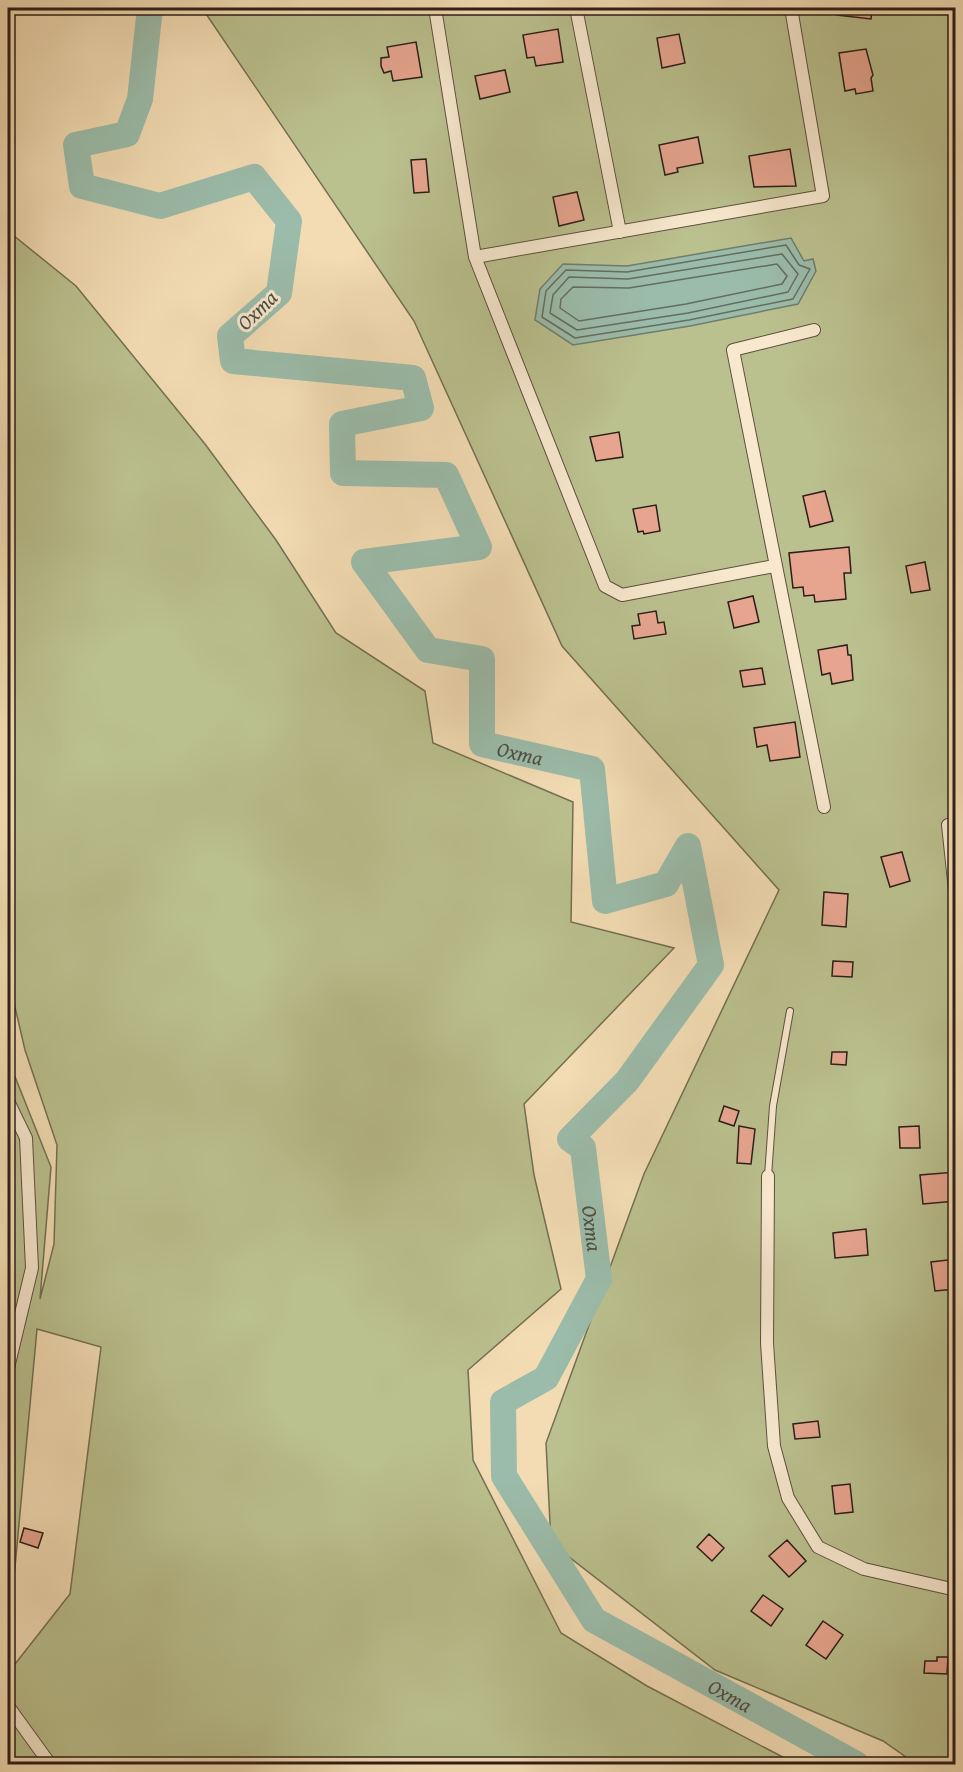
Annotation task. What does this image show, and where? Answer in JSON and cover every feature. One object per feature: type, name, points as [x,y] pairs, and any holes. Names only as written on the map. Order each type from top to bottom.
[{"type":"street","points":[[435,8],[476,257],[604,586],[622,595],[774,566]]},
{"type":"street","points":[[576,8],[620,232]]},
{"type":"street","points":[[476,257],[823,196],[791,8]]},
{"type":"street","points":[[814,330],[733,350],[774,566],[824,807]]},
{"type":"street","points":[[948,825],[956,900]]},
{"type":"street","points":[[8,1101],[26,1138],[32,1268],[8,1368]]},
{"type":"street","points":[[768,1176],[767,1343],[774,1446],[788,1498],[818,1547],[864,1569],[956,1590]]},
{"type":"street","points":[[8,1706],[50,1764]]},
{"type":"lane","points":[[768,1176],[773,1106],[790,1011]]},
{"type":"green space","points":[[202,8],[955,8],[955,1764],[916,1764],[883,1741],[715,1670],[551,1543],[546,1443],[644,1174],[779,890],[562,646],[414,321]]},
{"type":"green space","points":[[8,231],[76,286],[205,444],[276,540],[336,633],[425,691],[433,743],[573,802],[571,922],[674,948],[524,1104],[534,1175],[561,1289],[468,1370],[473,1460],[561,1633],[647,1686],[796,1764],[8,1764],[8,1673],[70,1594],[101,1347],[37,1329],[8,1643],[8,1059],[51,1167],[40,1299],[54,1244],[57,1145],[25,1050],[8,977]]},
{"type":"water","points":[[791,238],[804,261],[813,259],[816,271],[798,304],[690,326],[573,345],[535,320],[540,289],[563,264],[627,266]]},
{"type":"building","points":[[837,8],[872,8],[871,19],[837,15]]},
{"type":"building","points":[[558,29],[563,62],[536,66],[534,57],[527,58],[523,35]]},
{"type":"building","points":[[679,34],[685,63],[662,68],[657,38]]},
{"type":"building","points":[[416,42],[422,77],[393,81],[391,71],[384,73],[381,66],[381,58],[389,57],[387,47]]},
{"type":"building","points":[[866,49],[873,75],[871,78],[873,91],[856,94],[855,89],[845,91],[839,53]]},
{"type":"building","points":[[505,70],[510,92],[480,99],[475,76]]},
{"type":"building","points":[[698,137],[703,163],[677,168],[678,172],[665,175],[659,145]]},
{"type":"building","points":[[790,149],[796,186],[754,187],[749,156]]},
{"type":"building","points":[[426,159],[429,192],[414,193],[411,160]]},
{"type":"building","points":[[577,192],[584,220],[559,226],[553,197]]},
{"type":"building","points":[[619,432],[623,457],[596,461],[590,437]]},
{"type":"building","points":[[825,491],[833,521],[810,527],[803,496]]},
{"type":"building","points":[[656,505],[660,531],[644,534],[643,531],[638,532],[633,509]]},
{"type":"building","points":[[849,547],[851,573],[844,573],[846,599],[815,602],[814,595],[804,596],[803,587],[793,588],[789,553]]},
{"type":"building","points":[[925,562],[930,590],[911,593],[906,566]]},
{"type":"building","points":[[753,596],[759,622],[734,628],[728,602]]},
{"type":"building","points":[[656,611],[658,623],[664,622],[666,634],[634,639],[632,626],[640,625],[638,614]]},
{"type":"building","points":[[847,645],[848,655],[851,655],[853,680],[832,684],[830,673],[822,675],[818,650]]},
{"type":"building","points":[[762,668],[765,684],[743,687],[740,671]]},
{"type":"building","points":[[795,722],[800,757],[770,761],[767,745],[757,747],[754,728]]},
{"type":"building","points":[[902,852],[910,881],[890,887],[881,857]]},
{"type":"building","points":[[824,892],[848,894],[846,927],[822,925]]},
{"type":"building","points":[[833,961],[853,962],[852,977],[832,976]]},
{"type":"building","points":[[832,1052],[847,1052],[846,1065],[831,1064]]},
{"type":"building","points":[[724,1106],[739,1111],[734,1126],[719,1121]]},
{"type":"building","points":[[739,1126],[755,1129],[751,1164],[737,1163]]},
{"type":"building","points":[[919,1126],[920,1148],[900,1148],[899,1127]]},
{"type":"building","points":[[956,1172],[956,1201],[923,1204],[920,1175]]},
{"type":"building","points":[[866,1229],[868,1255],[835,1258],[833,1233]]},
{"type":"building","points":[[956,1259],[956,1289],[935,1291],[931,1262]]},
{"type":"building","points":[[818,1421],[820,1437],[795,1439],[793,1424]]},
{"type":"building","points":[[850,1484],[853,1512],[835,1514],[832,1486]]},
{"type":"building","points":[[24,1528],[43,1533],[38,1548],[20,1542]]},
{"type":"building","points":[[709,1534],[724,1548],[712,1561],[697,1547]]},
{"type":"building","points":[[787,1540],[806,1561],[789,1577],[769,1556]]},
{"type":"building","points":[[763,1595],[783,1609],[771,1626],[751,1611]]},
{"type":"building","points":[[823,1621],[843,1635],[826,1659],[806,1645]]},
{"type":"building","points":[[937,1657],[948,1657],[947,1674],[924,1673],[925,1661],[937,1661]]},
{"type":"waterway","name":"Охта","points":[[150,8],[140,99],[127,134],[76,145],[82,186],[160,206],[254,177],[289,221],[279,293],[230,336],[233,361],[413,378],[421,408],[342,424],[343,473],[446,475],[479,547],[364,562],[428,650],[482,659],[482,744],[592,769],[605,901],[666,884],[688,846],[711,965],[627,1081],[570,1139],[583,1148],[599,1279],[546,1378],[503,1402],[504,1476],[594,1620],[856,1764]]}]
